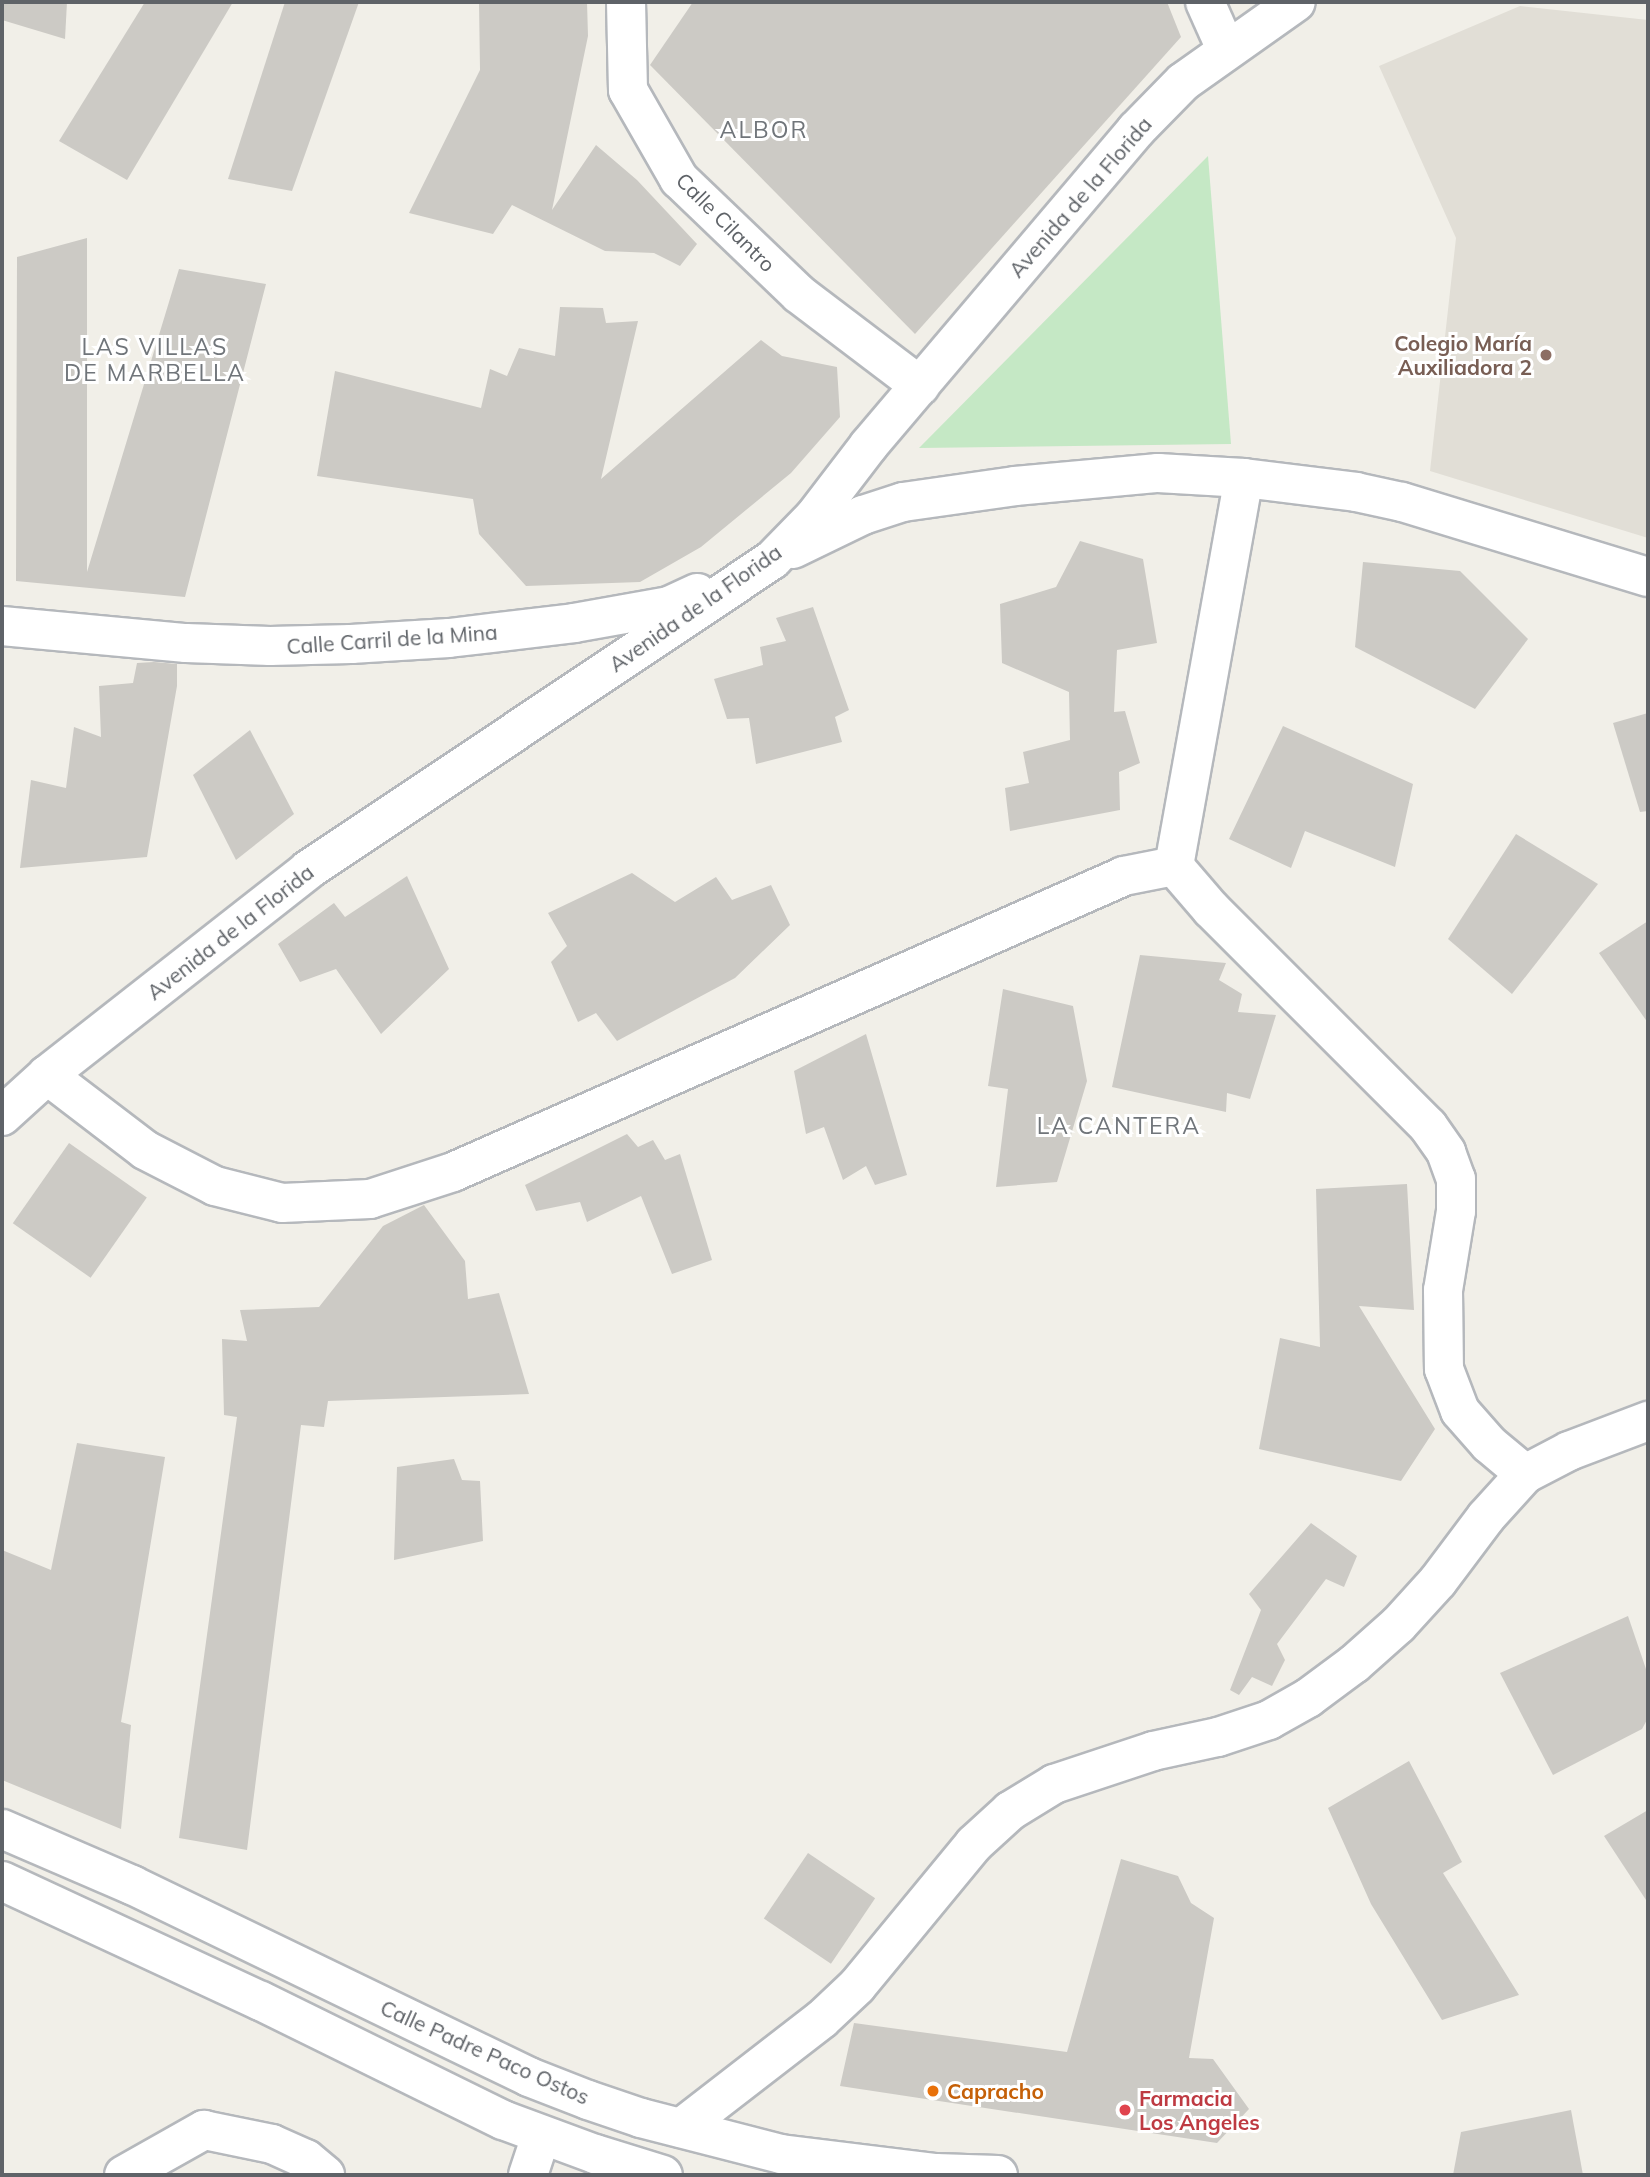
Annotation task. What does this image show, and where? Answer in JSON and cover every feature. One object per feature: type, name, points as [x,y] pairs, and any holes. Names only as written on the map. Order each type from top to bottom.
[{"type":"street","name":"Calle Cilantro","points":[[626,2],[628,90],[680,179],[799,294],[920,386]]},
{"type":"street","points":[[1205,2],[1226,49]]},
{"type":"street","name":"Avenida de la Florida","points":[[2,1116],[47,1075],[308,870],[772,559],[814,517],[869,445],[1136,130],[1183,82],[1296,2]]},
{"type":"street","points":[[772,559],[863,515],[903,502],[1158,473],[1304,484],[1402,502],[1648,577]]},
{"type":"street","points":[[1174,866],[1244,478]]},
{"type":"street","name":"Calle Carril de la Mina","points":[[2,626],[100,638],[270,646],[449,638],[574,623],[669,606],[772,559]]},
{"type":"street","points":[[47,1075],[145,1150],[215,1186],[282,1203],[370,1199],[453,1172],[1124,876],[1174,866]]},
{"type":"street","points":[[1174,866],[1211,909],[1427,1126],[1446,1152],[1456,1179],[1456,1211],[1443,1290],[1444,1369],[1460,1411],[1489,1444],[1525,1474]]},
{"type":"street","points":[[681,2128],[822,2019],[858,1986],[974,1844],[1010,1811],[1054,1784],[1153,1751],[1218,1737],[1269,1720],[1308,1698],[1398,1625],[1438,1581],[1486,1517],[1525,1474],[1569,1451],[1648,1421]]},
{"type":"street","name":"Calle Padre Paco Ostos","points":[[2,1829],[132,1885],[529,2077],[601,2105],[681,2128],[806,2158],[936,2173],[998,2175]]},
{"type":"street","points":[[2,1881],[125,1936],[503,2120],[541,2136],[663,2175]]},
{"type":"street","points":[[124,2175],[204,2130],[272,2144],[306,2159],[326,2175]]},
{"type":"street","points":[[528,2175],[541,2136]]},
{"type":"shaded area","name":"Colegio María Auxiliadora 2","points":[[1520,6],[1648,20],[1648,538],[1430,471],[1456,238],[1379,66]]},
{"type":"green space","points":[[1208,156],[1231,444],[919,448]]},
{"type":"building","points":[[2,2],[67,2],[65,39],[2,20]]},
{"type":"building","points":[[145,2],[233,2],[127,180],[59,141]]},
{"type":"building","points":[[285,2],[359,2],[292,191],[228,179]]},
{"type":"building","points":[[479,2],[587,2],[588,36],[552,210],[596,145],[637,180],[697,244],[680,266],[654,253],[605,251],[512,205],[493,234],[409,213],[480,70]]},
{"type":"building","points":[[693,2],[1167,2],[1181,37],[915,334],[650,65]]},
{"type":"building","points":[[87,238],[87,572],[179,269],[266,284],[185,597],[16,581],[17,257]]},
{"type":"building","points":[[560,307],[603,308],[606,323],[638,321],[601,479],[761,340],[782,356],[837,367],[840,417],[791,473],[701,547],[640,582],[526,586],[479,534],[473,499],[317,476],[335,371],[481,408],[490,369],[507,376],[519,348],[555,356]]},
{"type":"building","points":[[1080,541],[1143,559],[1157,643],[1117,650],[1114,712],[1125,711],[1140,763],[1119,772],[1120,810],[1010,831],[1005,788],[1029,783],[1023,752],[1070,740],[1069,692],[1002,663],[1000,604],[1056,587]]},
{"type":"building","points":[[1363,562],[1460,571],[1528,639],[1475,709],[1355,647]]},
{"type":"building","points":[[813,607],[849,710],[835,717],[842,742],[756,764],[749,718],[727,719],[714,679],[763,665],[760,647],[786,641],[776,618]]},
{"type":"building","points":[[137,663],[177,664],[177,686],[147,857],[20,868],[31,780],[66,788],[74,727],[101,737],[99,686],[133,683]]},
{"type":"building","points":[[1648,713],[1648,811],[1640,812],[1613,723]]},
{"type":"building","points":[[1283,726],[1413,784],[1395,867],[1305,831],[1291,868],[1229,839]]},
{"type":"building","points":[[250,730],[294,814],[236,860],[193,775]]},
{"type":"building","points":[[1516,834],[1598,884],[1512,994],[1448,939]]},
{"type":"building","points":[[632,873],[675,902],[716,877],[732,900],[771,885],[790,925],[735,978],[617,1041],[596,1013],[578,1022],[551,962],[567,946],[548,913]]},
{"type":"building","points":[[407,876],[449,969],[381,1034],[336,969],[300,982],[278,944],[334,903],[345,917]]},
{"type":"building","points":[[1648,921],[1648,1023],[1599,953]]},
{"type":"building","points":[[1140,955],[1226,963],[1219,980],[1242,994],[1238,1012],[1276,1015],[1250,1099],[1227,1093],[1226,1112],[1112,1087]]},
{"type":"building","points":[[1003,989],[1073,1006],[1087,1081],[1057,1182],[996,1187],[1008,1089],[988,1086]]},
{"type":"building","points":[[866,1034],[907,1175],[875,1185],[866,1166],[843,1180],[824,1127],[806,1134],[794,1071]]},
{"type":"building","points":[[627,1134],[638,1147],[653,1140],[665,1160],[680,1154],[712,1260],[672,1274],[641,1196],[587,1222],[580,1202],[536,1211],[525,1185]]},
{"type":"building","points":[[69,1143],[147,1197],[91,1278],[13,1223]]},
{"type":"building","points":[[1407,1184],[1414,1310],[1359,1306],[1435,1429],[1401,1481],[1259,1449],[1280,1338],[1320,1347],[1316,1189]]},
{"type":"building","points":[[424,1205],[465,1261],[468,1299],[499,1293],[529,1394],[328,1401],[324,1427],[301,1425],[247,1850],[179,1838],[237,1417],[224,1415],[222,1339],[247,1341],[240,1310],[319,1307],[383,1226]]},
{"type":"building","points":[[77,1443],[165,1457],[121,1722],[131,1725],[121,1829],[2,1780],[2,1550],[51,1570]]},
{"type":"building","points":[[454,1459],[462,1480],[480,1481],[483,1541],[394,1560],[397,1467]]},
{"type":"building","points":[[1311,1523],[1357,1556],[1344,1587],[1326,1579],[1277,1644],[1285,1660],[1272,1686],[1252,1677],[1239,1695],[1230,1690],[1261,1610],[1249,1594]]},
{"type":"building","points":[[1628,1616],[1648,1675],[1648,1718],[1642,1729],[1553,1775],[1500,1673]]},
{"type":"building","points":[[1409,1761],[1462,1862],[1443,1873],[1519,1995],[1442,2020],[1371,1904],[1328,1808]]},
{"type":"building","points":[[1648,1810],[1648,1903],[1604,1836]]},
{"type":"building","points":[[808,1853],[875,1898],[831,1964],[764,1918]]},
{"type":"building","points":[[1121,1859],[1178,1876],[1191,1903],[1214,1918],[1189,2058],[1213,2059],[1249,2109],[1217,2143],[840,2086],[854,2023],[1067,2052]]},
{"type":"building","points":[[1571,2110],[1583,2175],[1453,2175],[1461,2132]]},
{"type":"place","name":"Colegio María Auxiliadora 2","points":[[1546,355]]},
{"type":"place","name":"Capracho","points":[[933,2091]]},
{"type":"place","name":"Farmacia Los Angeles","points":[[1125,2110]]},
{"type":"district","name":"ALBOR","points":[[764,130]]},
{"type":"district","name":"LAS VILLAS DE MARBELLA","points":[[155,360]]},
{"type":"district","name":"LA CANTERA","points":[[1119,1126]]}]
